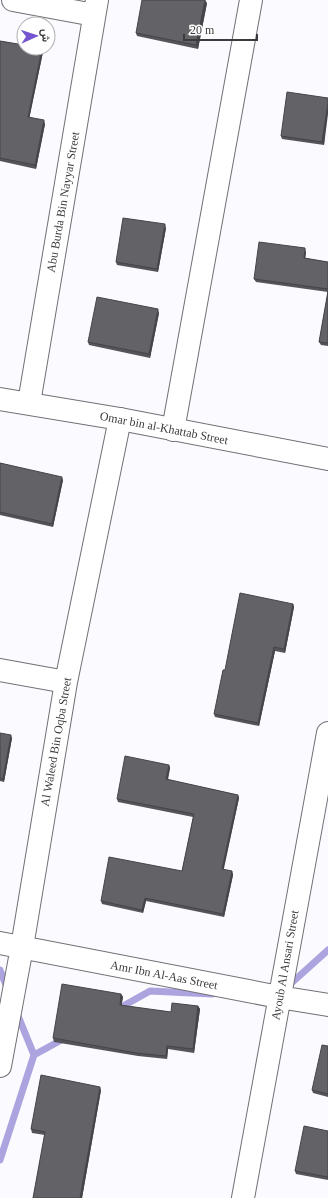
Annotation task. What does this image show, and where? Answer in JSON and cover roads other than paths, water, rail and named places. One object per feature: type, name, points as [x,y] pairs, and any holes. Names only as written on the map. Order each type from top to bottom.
[{"type":"street","points":[[13,0],[95,8]]},
{"type":"street","points":[[173,430],[250,0]]},
{"type":"street","name":"Abu Burda Bin Nayyar Street","points":[[29,403],[95,8]]},
{"type":"street","name":"Omar bin al-Khattab Street","points":[[0,399],[29,403],[328,459]]},
{"type":"street","name":"Al Waleed Bin Oqba Street","points":[[0,1066],[22,947],[66,682],[120,420]]},
{"type":"street","points":[[0,670],[66,682]]},
{"type":"street","name":"Ayoub Al Ansari Street","points":[[243,1198],[327,746]]},
{"type":"street","name":"Amr Ibn Al-Aas Street","points":[[0,943],[279,998],[328,1005]]},
{"type":"waterway","points":[[287,987],[328,950]]},
{"type":"waterway","points":[[0,970],[8,990]]},
{"type":"waterway","points":[[116,1010],[150,991],[212,994]]},
{"type":"waterway","points":[[16,1011],[34,1055]]},
{"type":"waterway","points":[[0,1160],[34,1055],[65,1038]]}]
